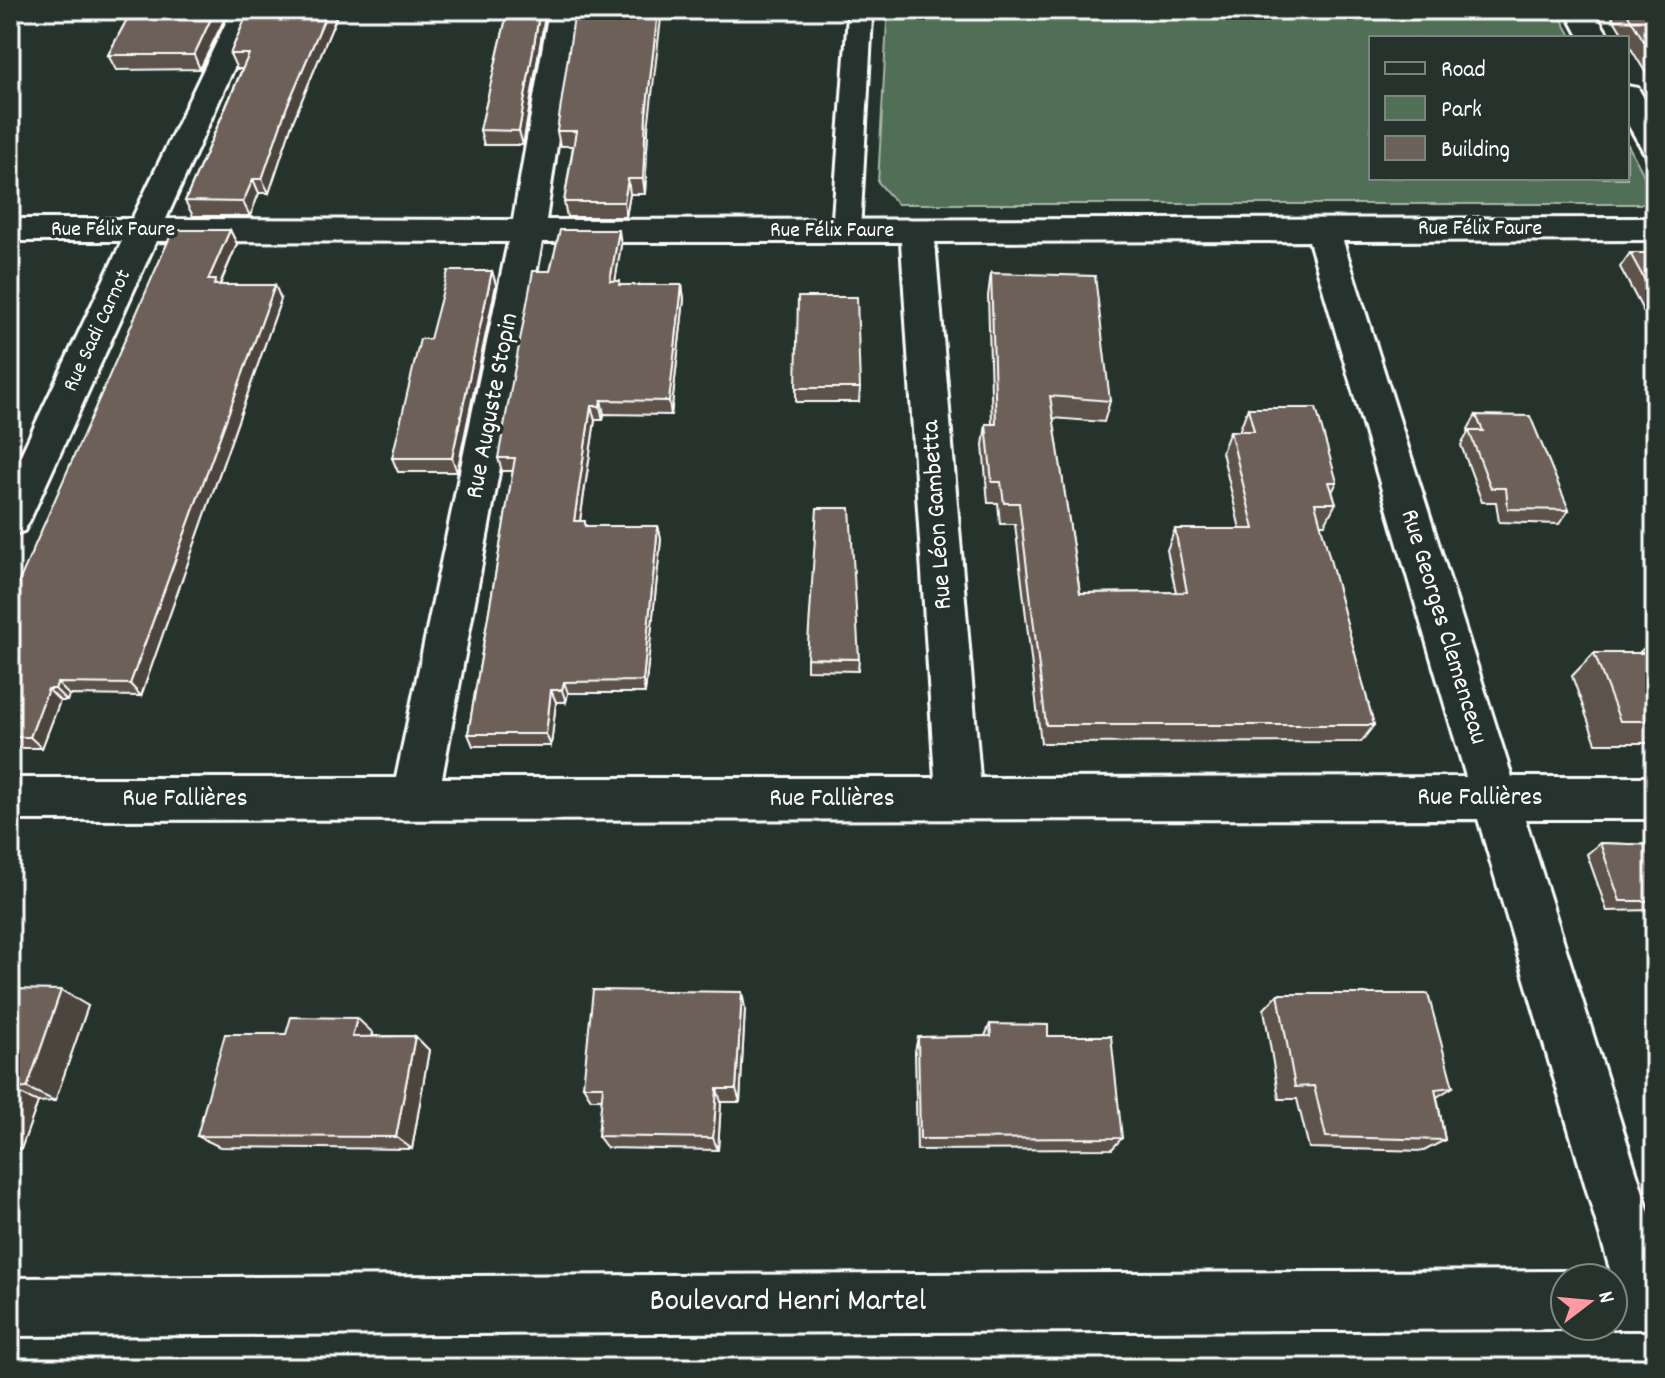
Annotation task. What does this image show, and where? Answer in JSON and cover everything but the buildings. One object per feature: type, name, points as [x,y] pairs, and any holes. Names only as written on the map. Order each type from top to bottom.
[{"type":"street","name":"Rue Sadi Carnot","points":[[10,520],[246,10]]},
{"type":"street","name":"Rue Auguste Stopin","points":[[415,800],[528,229],[563,10]]},
{"type":"street","points":[[1579,10],[1594,36]]},
{"type":"street","points":[[1629,99],[1655,145]]},
{"type":"street","name":"Rue Félix Faure","points":[[10,230],[1655,229]]},
{"type":"street","name":"Rue Georges Clemenceau","points":[[1323,230],[1495,798],[1639,1300]]},
{"type":"street","name":"Rue Léon Gambetta","points":[[917,231],[959,798]]},
{"type":"street","name":"Rue Fallières","points":[[10,799],[1655,798]]},
{"type":"street","name":"Boulevard Henri Martel","points":[[10,1307],[1549,1300]]},
{"type":"lane","points":[[846,231],[860,15],[870,10]]},
{"type":"green space","points":[[901,10],[1557,10],[1571,36],[1369,36],[1369,180],[1629,180],[1629,147],[1655,196],[1655,204],[897,204],[878,182],[887,22]]}]
